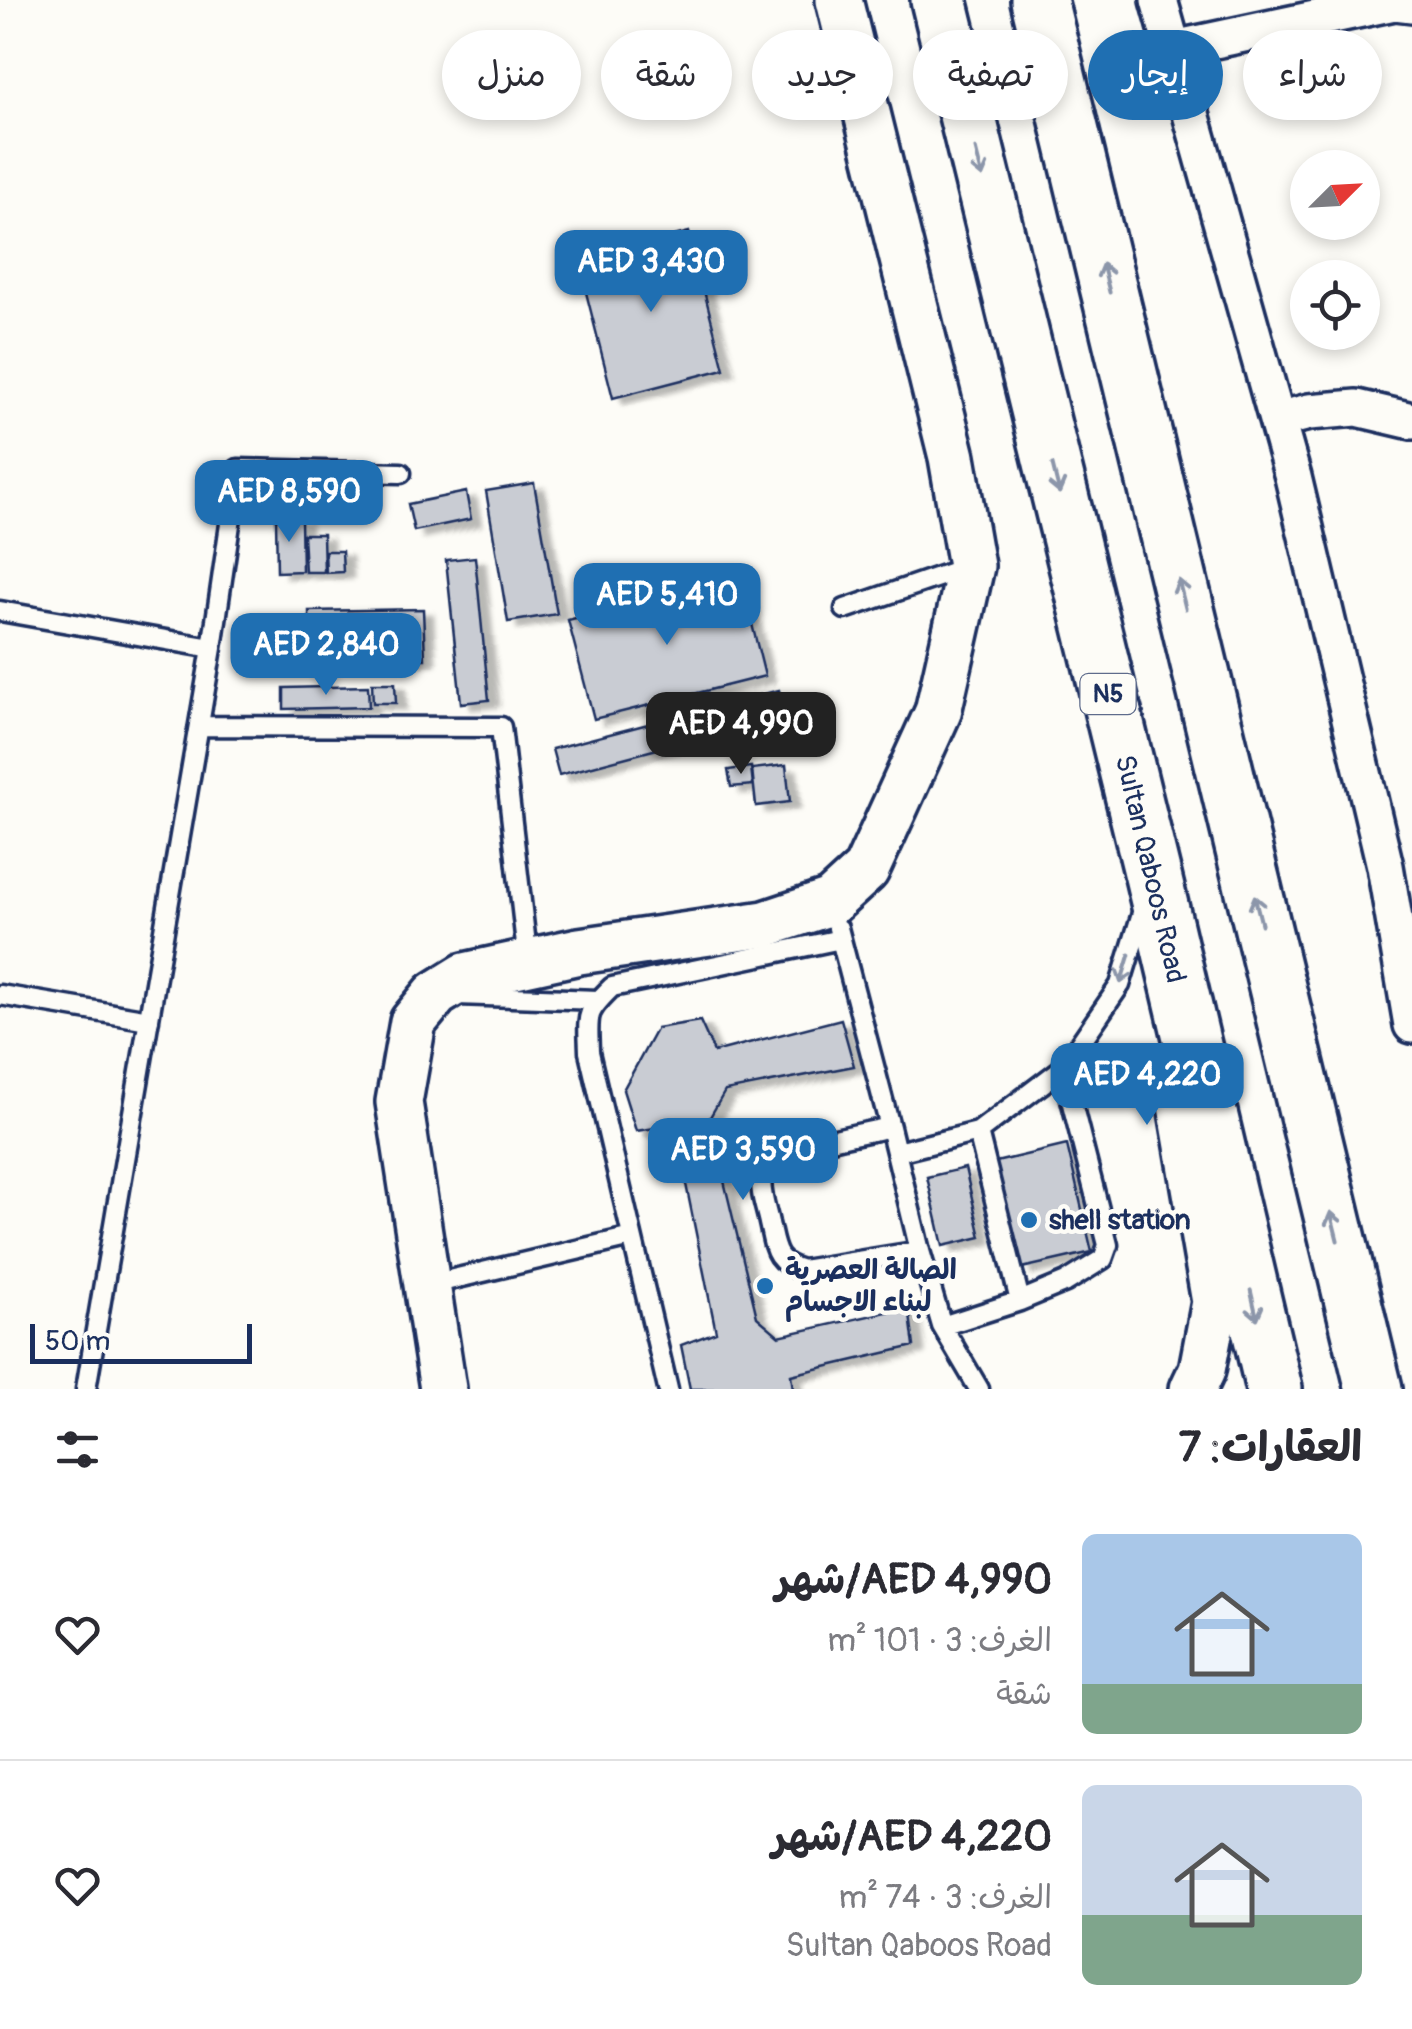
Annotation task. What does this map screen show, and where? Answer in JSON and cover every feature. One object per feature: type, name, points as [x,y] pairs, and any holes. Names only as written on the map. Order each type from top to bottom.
[{"type":"highway","name":"Sultan Qaboos Road","points":[[940,0],[1274,1389]]},
{"type":"highway","points":[[1040,0],[1374,1389]]},
{"type":"street","points":[[443,1389],[399,1102],[413,1022],[436,994],[465,976],[579,951],[765,924],[836,921],[866,870],[938,712],[972,566],[952,458],[839,0]]},
{"type":"street","points":[[1159,0],[1168,30]]},
{"type":"street","points":[[1223,39],[1400,2]]},
{"type":"street","points":[[1193,120],[1278,420],[1354,726],[1398,864],[1412,1024]]},
{"type":"street","points":[[1278,420],[1309,412],[1356,408],[1412,421]]},
{"type":"street","points":[[1153,876],[1170,1042],[1215,1302],[1202,1370],[1193,1389]]},
{"type":"lane","points":[[86,1389],[212,648],[238,469],[401,474]]},
{"type":"lane","points":[[844,609],[972,566]]},
{"type":"lane","points":[[0,610],[212,648]]},
{"type":"lane","points":[[199,726],[500,728],[528,962]]},
{"type":"lane","points":[[896,1152],[978,1132],[1063,1068],[1120,985],[1153,876]]},
{"type":"lane","points":[[668,1389],[590,1052],[588,1014],[612,987],[836,921],[942,1326],[979,1389]]},
{"type":"lane","points":[[436,994],[598,1000]]},
{"type":"lane","points":[[0,996],[149,1020]]},
{"type":"lane","points":[[942,1326],[1066,1282],[1103,1259],[1108,1245],[1063,1068]]},
{"type":"lane","points":[[890,1127],[788,1152],[771,1161],[762,1172],[762,1193],[776,1254],[788,1266],[802,1270],[920,1251]]},
{"type":"lane","points":[[978,1132],[1020,1301]]},
{"type":"lane","points":[[427,1286],[632,1237]]},
{"type":"building","points":[[689,232],[724,369],[613,398],[578,261]]},
{"type":"building","points":[[534,483],[557,614],[508,622],[486,491]]},
{"type":"building","points":[[466,492],[471,519],[414,531],[408,504]]},
{"type":"building","points":[[276,519],[301,519],[302,571],[277,572]]},
{"type":"building","points":[[303,534],[323,534],[324,572],[305,572]]},
{"type":"building","points":[[325,551],[342,551],[343,572],[326,573]]},
{"type":"building","points":[[475,557],[489,700],[461,703],[446,560]]},
{"type":"building","points":[[740,576],[765,676],[594,719],[568,620]]},
{"type":"building","points":[[423,609],[425,659],[310,661],[309,611]]},
{"type":"building","points":[[372,683],[395,683],[396,703],[373,703]]},
{"type":"building","points":[[368,686],[369,707],[284,709],[284,688]]},
{"type":"building","points":[[779,690],[786,715],[559,775],[552,749]]},
{"type":"building","points":[[786,765],[790,802],[756,806],[752,769]]},
{"type":"building","points":[[751,767],[753,785],[731,787],[728,770]]},
{"type":"building","points":[[841,1019],[854,1066],[725,1091],[709,1119],[757,1317],[779,1336],[909,1307],[914,1346],[791,1375],[793,1389],[690,1389],[681,1345],[716,1332],[674,1125],[636,1131],[623,1090],[657,1028],[700,1021],[714,1052]]},
{"type":"building","points":[[1067,1145],[1092,1252],[1022,1268],[996,1162]]},
{"type":"building","points":[[965,1168],[981,1237],[943,1246],[927,1177]]},
{"type":"place","name":"shell station","points":[[1029,1220]]},
{"type":"place","name":"الصالة العصرية لبناء الاجسام","points":[[765,1286]]}]
